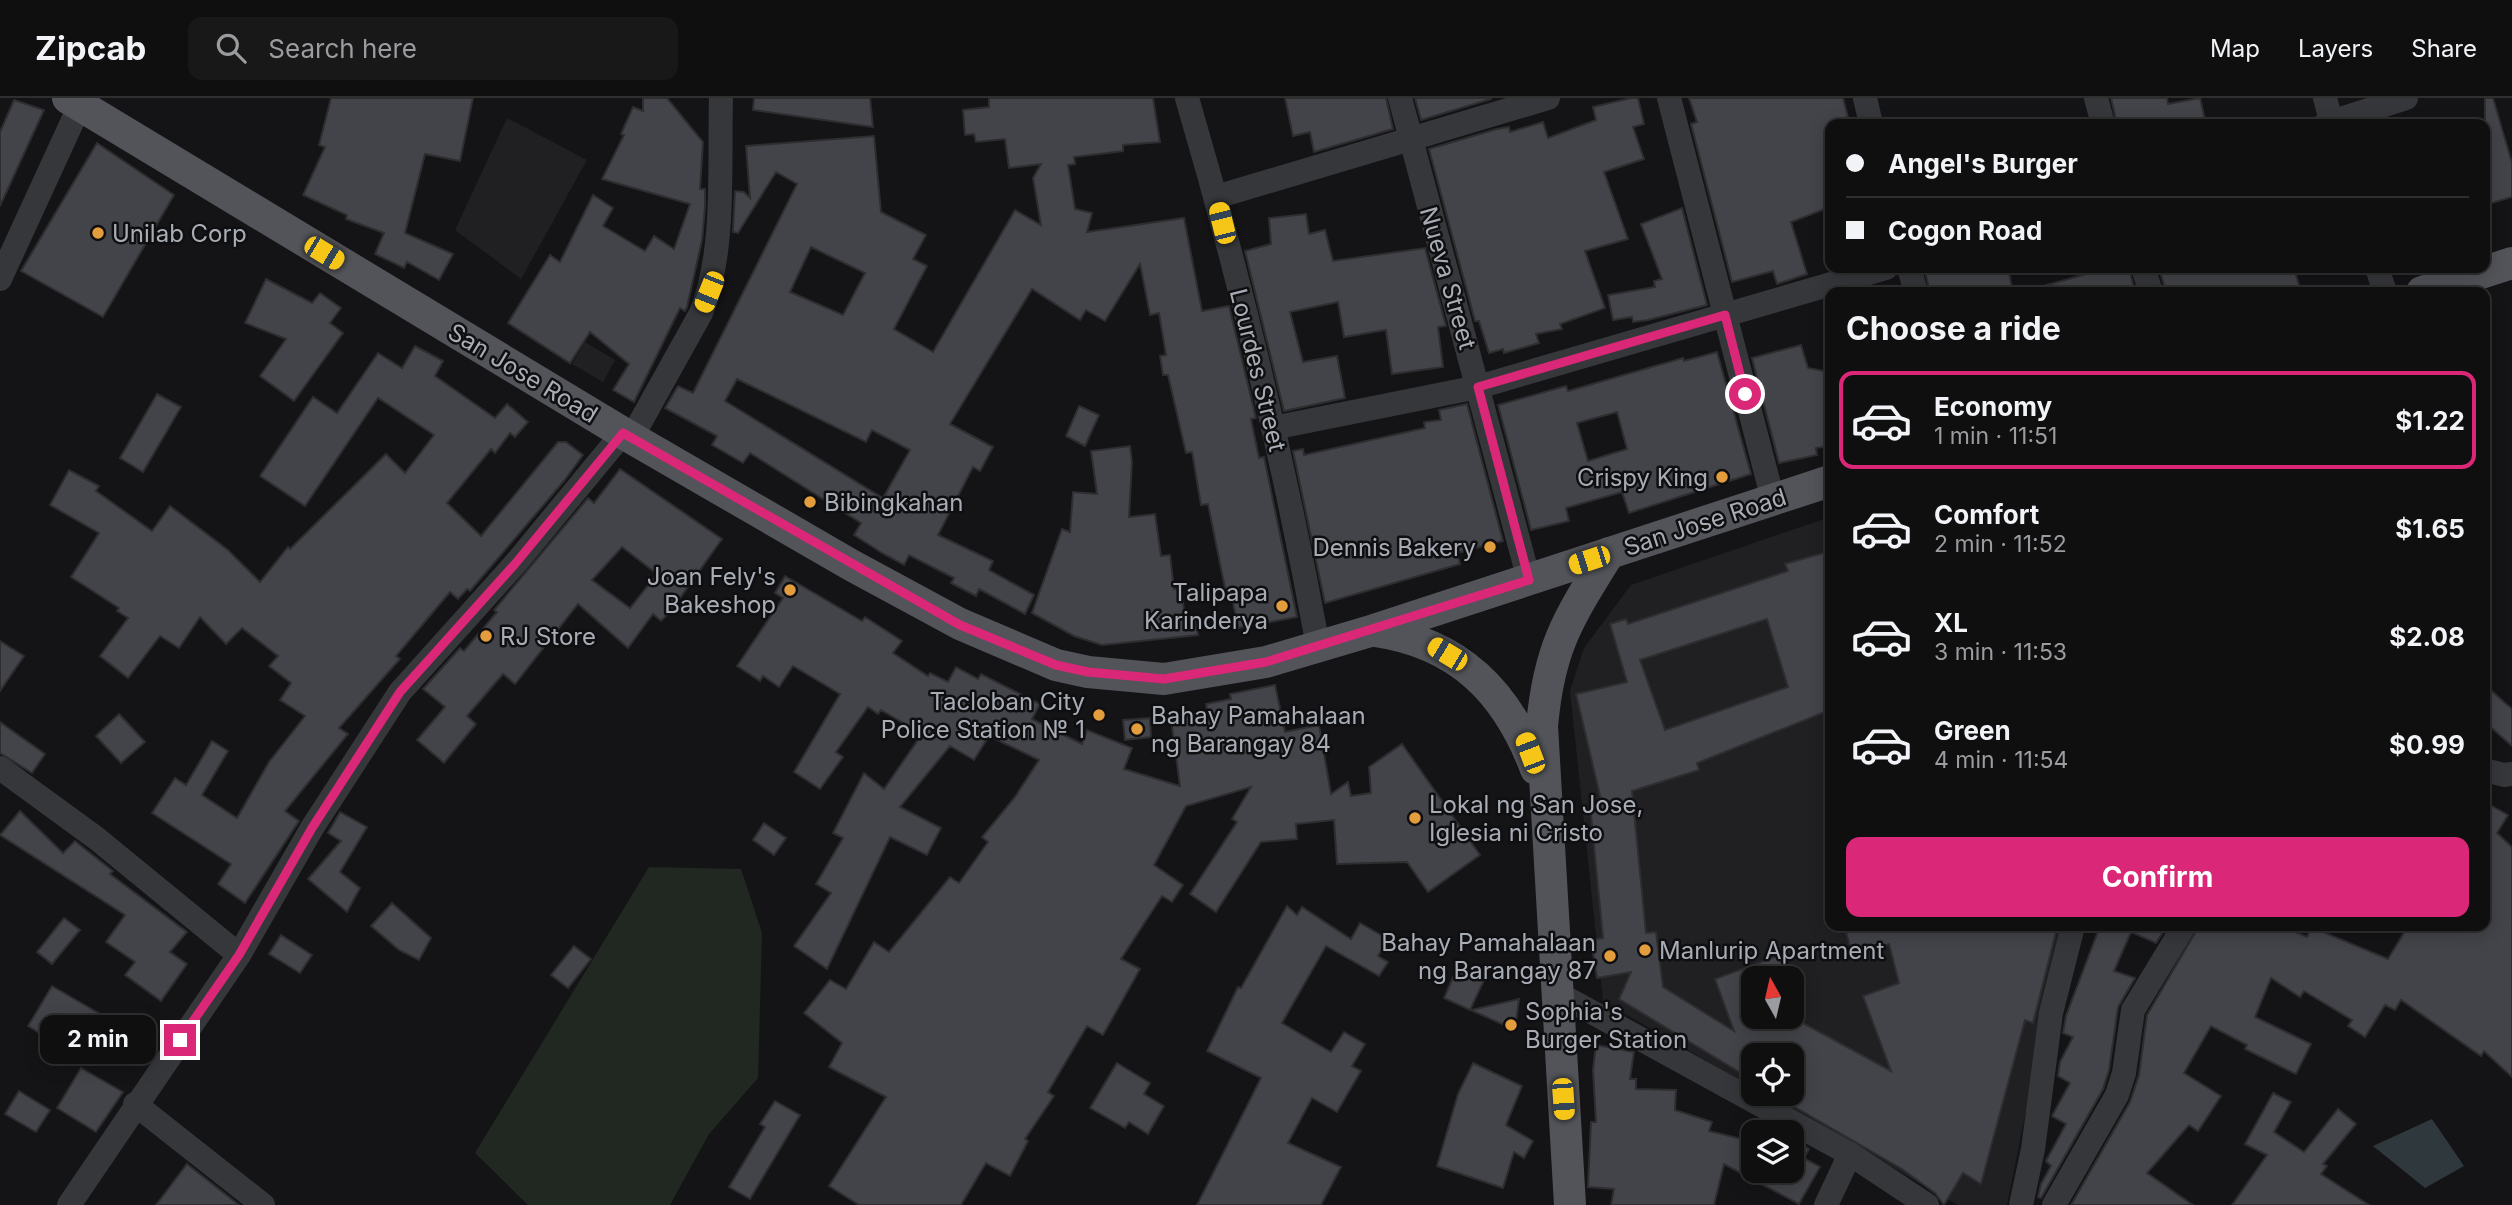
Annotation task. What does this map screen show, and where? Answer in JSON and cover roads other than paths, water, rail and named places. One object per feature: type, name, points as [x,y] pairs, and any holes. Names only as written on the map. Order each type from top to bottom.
[{"type":"main road","name":"San Jose Road","points":[[74,102],[628,435],[960,625],[1056,665],[1115,676],[1164,679],[1266,662],[1374,631],[1825,483]]},
{"type":"main road","points":[[2490,269],[2512,262]]},
{"type":"main road","points":[[2437,287],[2479,273]]},
{"type":"main road","points":[[1570,1205],[1542,726],[1546,686],[1555,648],[1566,623],[1609,553]]},
{"type":"main road","points":[[1374,631],[1405,635],[1434,646],[1479,676],[1506,708],[1522,734],[1544,792]]},
{"type":"street","points":[[69,1205],[135,1104],[239,955],[312,828],[400,692],[628,435],[709,292],[716,247],[721,98]]},
{"type":"street","name":"Lourdes Street","points":[[1187,98],[1216,197],[1273,428],[1318,646]]},
{"type":"street","name":"Nueva Street","points":[[1400,98],[1529,580]]},
{"type":"street","points":[[1216,197],[1548,98]]},
{"type":"street","points":[[1670,98],[1773,500]]},
{"type":"street","points":[[1865,98],[1870,119]]},
{"type":"street","points":[[2096,98],[2102,119]]},
{"type":"street","points":[[2325,98],[2329,119]]},
{"type":"street","points":[[2345,119],[2406,98]]},
{"type":"street","points":[[0,279],[74,102]]},
{"type":"street","points":[[1273,428],[1478,387],[1869,273]]},
{"type":"street","points":[[0,768],[96,838],[239,955]]},
{"type":"street","points":[[2490,771],[2512,774]]},
{"type":"street","points":[[2021,1205],[2033,1149],[2051,1013],[2072,931]]},
{"type":"street","points":[[2054,1205],[2117,1096],[2124,1073],[2133,1010],[2181,931]]},
{"type":"street","points":[[1557,993],[1850,1154],[1927,1205]]},
{"type":"street","points":[[135,1104],[255,1203]]},
{"type":"street","points":[[1826,1205],[1850,1154]]},
{"type":"place","name":"Unilab Corp","points":[[98,233]]},
{"type":"place","name":"Crispy King","points":[[1722,477]]},
{"type":"place","name":"Bibingkahan","points":[[810,502]]},
{"type":"place","name":"Dennis Bakery","points":[[1490,547]]},
{"type":"place","name":"Joan Fely's Bakeshop","points":[[790,590]]},
{"type":"place","name":"Talipapa Karinderya","points":[[1282,606]]},
{"type":"place","name":"RJ Store","points":[[486,636]]},
{"type":"place","name":"Tacloban City Police Station № 1","points":[[1099,715]]},
{"type":"place","name":"Bahay Pamahalaan ng Barangay 84","points":[[1137,729]]},
{"type":"place","name":"Lokal ng San Jose, Iglesia ni Cristo","points":[[1415,818]]},
{"type":"place","name":"Manlurip Apartment","points":[[1645,950]]},
{"type":"place","name":"Bahay Pamahalaan ng Barangay 87","points":[[1610,956]]},
{"type":"place","name":"Sophia's Burger Station","points":[[1511,1025]]}]
